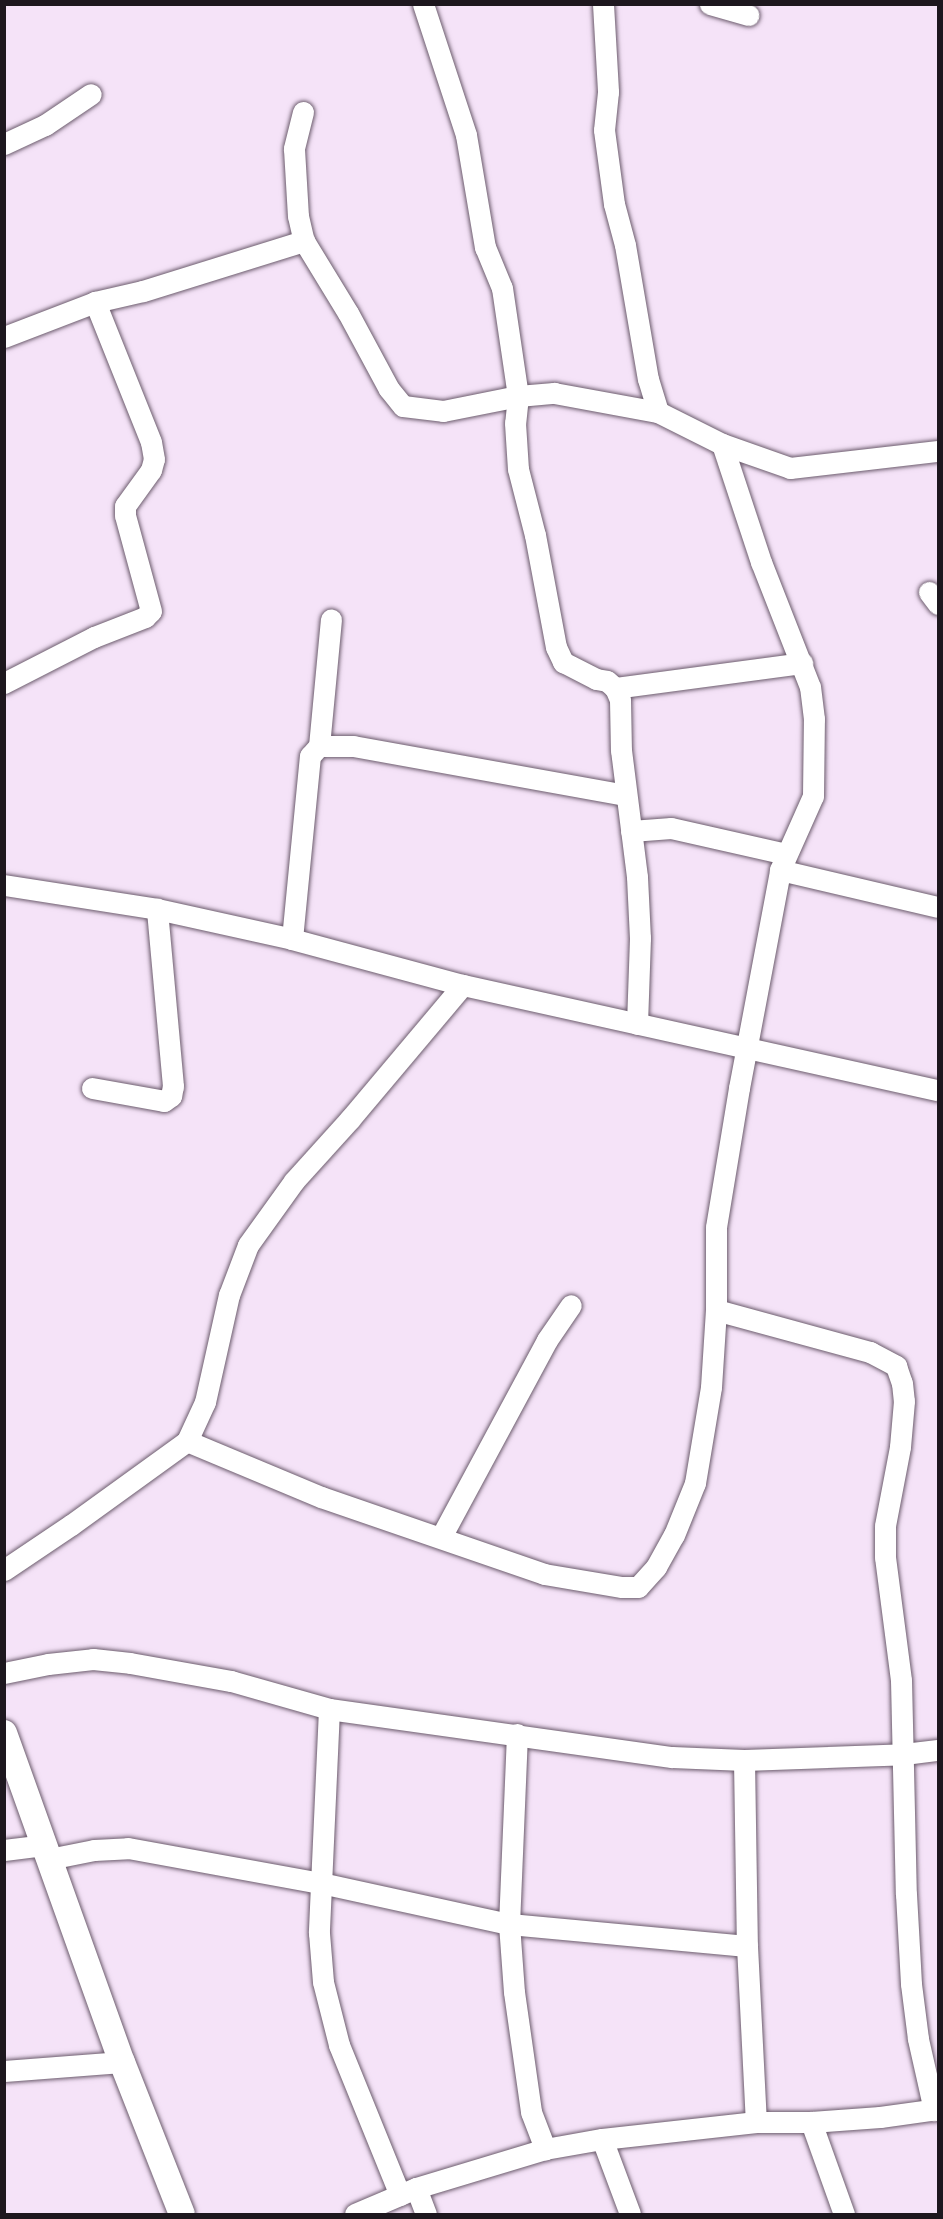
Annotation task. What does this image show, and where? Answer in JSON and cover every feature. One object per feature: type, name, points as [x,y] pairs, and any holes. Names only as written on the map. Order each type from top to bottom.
[{"type":"street","points":[[423,4],[466,135],[485,246],[502,288],[518,396],[515,423],[518,468],[535,535],[556,647],[562,662],[596,679],[607,681],[615,688],[620,700],[625,795],[638,877],[640,938],[637,1024]]},
{"type":"street","points":[[603,4],[608,92],[604,130],[614,204],[625,245],[648,379],[658,412]]},
{"type":"street","points":[[710,4],[748,15]]},
{"type":"street","points":[[4,144],[45,125],[92,94]]},
{"type":"street","points":[[303,112],[294,149],[298,216],[304,241],[348,313],[389,389],[403,406],[443,411],[518,396],[554,393],[658,412],[722,444],[790,468],[939,451]]},
{"type":"street","points":[[4,337],[95,302],[143,291],[304,241]]},
{"type":"street","points":[[4,683],[94,637],[145,617],[151,610],[125,515],[125,506],[132,493],[151,470],[154,459],[151,442],[95,302]]},
{"type":"street","points":[[187,1441],[321,1497],[544,1574],[622,1587],[638,1587],[647,1580],[674,1535],[695,1483],[711,1387],[716,1310],[716,1227],[746,1049],[783,862],[813,796],[814,719],[810,687],[761,562],[722,444]]},
{"type":"street","points":[[292,939],[310,756],[319,746],[331,620]]},
{"type":"street","points":[[615,688],[802,663]]},
{"type":"street","points":[[319,746],[353,746],[625,795]]},
{"type":"street","points":[[631,831],[671,828],[939,906]]},
{"type":"street","points":[[4,885],[157,909],[292,939],[463,985],[939,1090]]},
{"type":"street","points":[[92,1088],[164,1101],[171,1096],[173,1086],[157,909]]},
{"type":"street","points":[[4,1570],[71,1525],[187,1441],[205,1402],[229,1295],[248,1245],[294,1180],[350,1119],[463,985]]},
{"type":"street","points":[[441,1537],[547,1340],[571,1305]]},
{"type":"street","points":[[355,2214],[408,2191],[544,2149],[602,2139],[756,2122],[811,2122],[880,2117],[936,2109],[918,2039],[911,1984],[906,1894],[901,1680],[885,1557],[885,1526],[900,1447],[904,1401],[902,1383],[896,1366],[870,1352],[716,1310]]},
{"type":"street","points":[[4,1673],[48,1664],[93,1659],[130,1663],[231,1681],[329,1709],[672,1757],[744,1760],[904,1754],[939,1750]]},
{"type":"street","points":[[329,1709],[319,1933],[323,1982],[339,2046],[408,2191],[426,2214]]},
{"type":"street","points":[[4,1733],[122,2062],[182,2214]]},
{"type":"street","points":[[517,1734],[509,1924],[514,1992],[525,2078],[531,2112],[544,2149]]},
{"type":"street","points":[[744,1760],[747,1946],[756,2122]]},
{"type":"street","points":[[4,1850],[47,1852],[128,1848],[321,1883],[509,1924],[747,1946]]},
{"type":"street","points":[[4,2071],[122,2062]]},
{"type":"street","points":[[811,2122],[844,2214]]},
{"type":"street","points":[[602,2139],[630,2214]]}]
